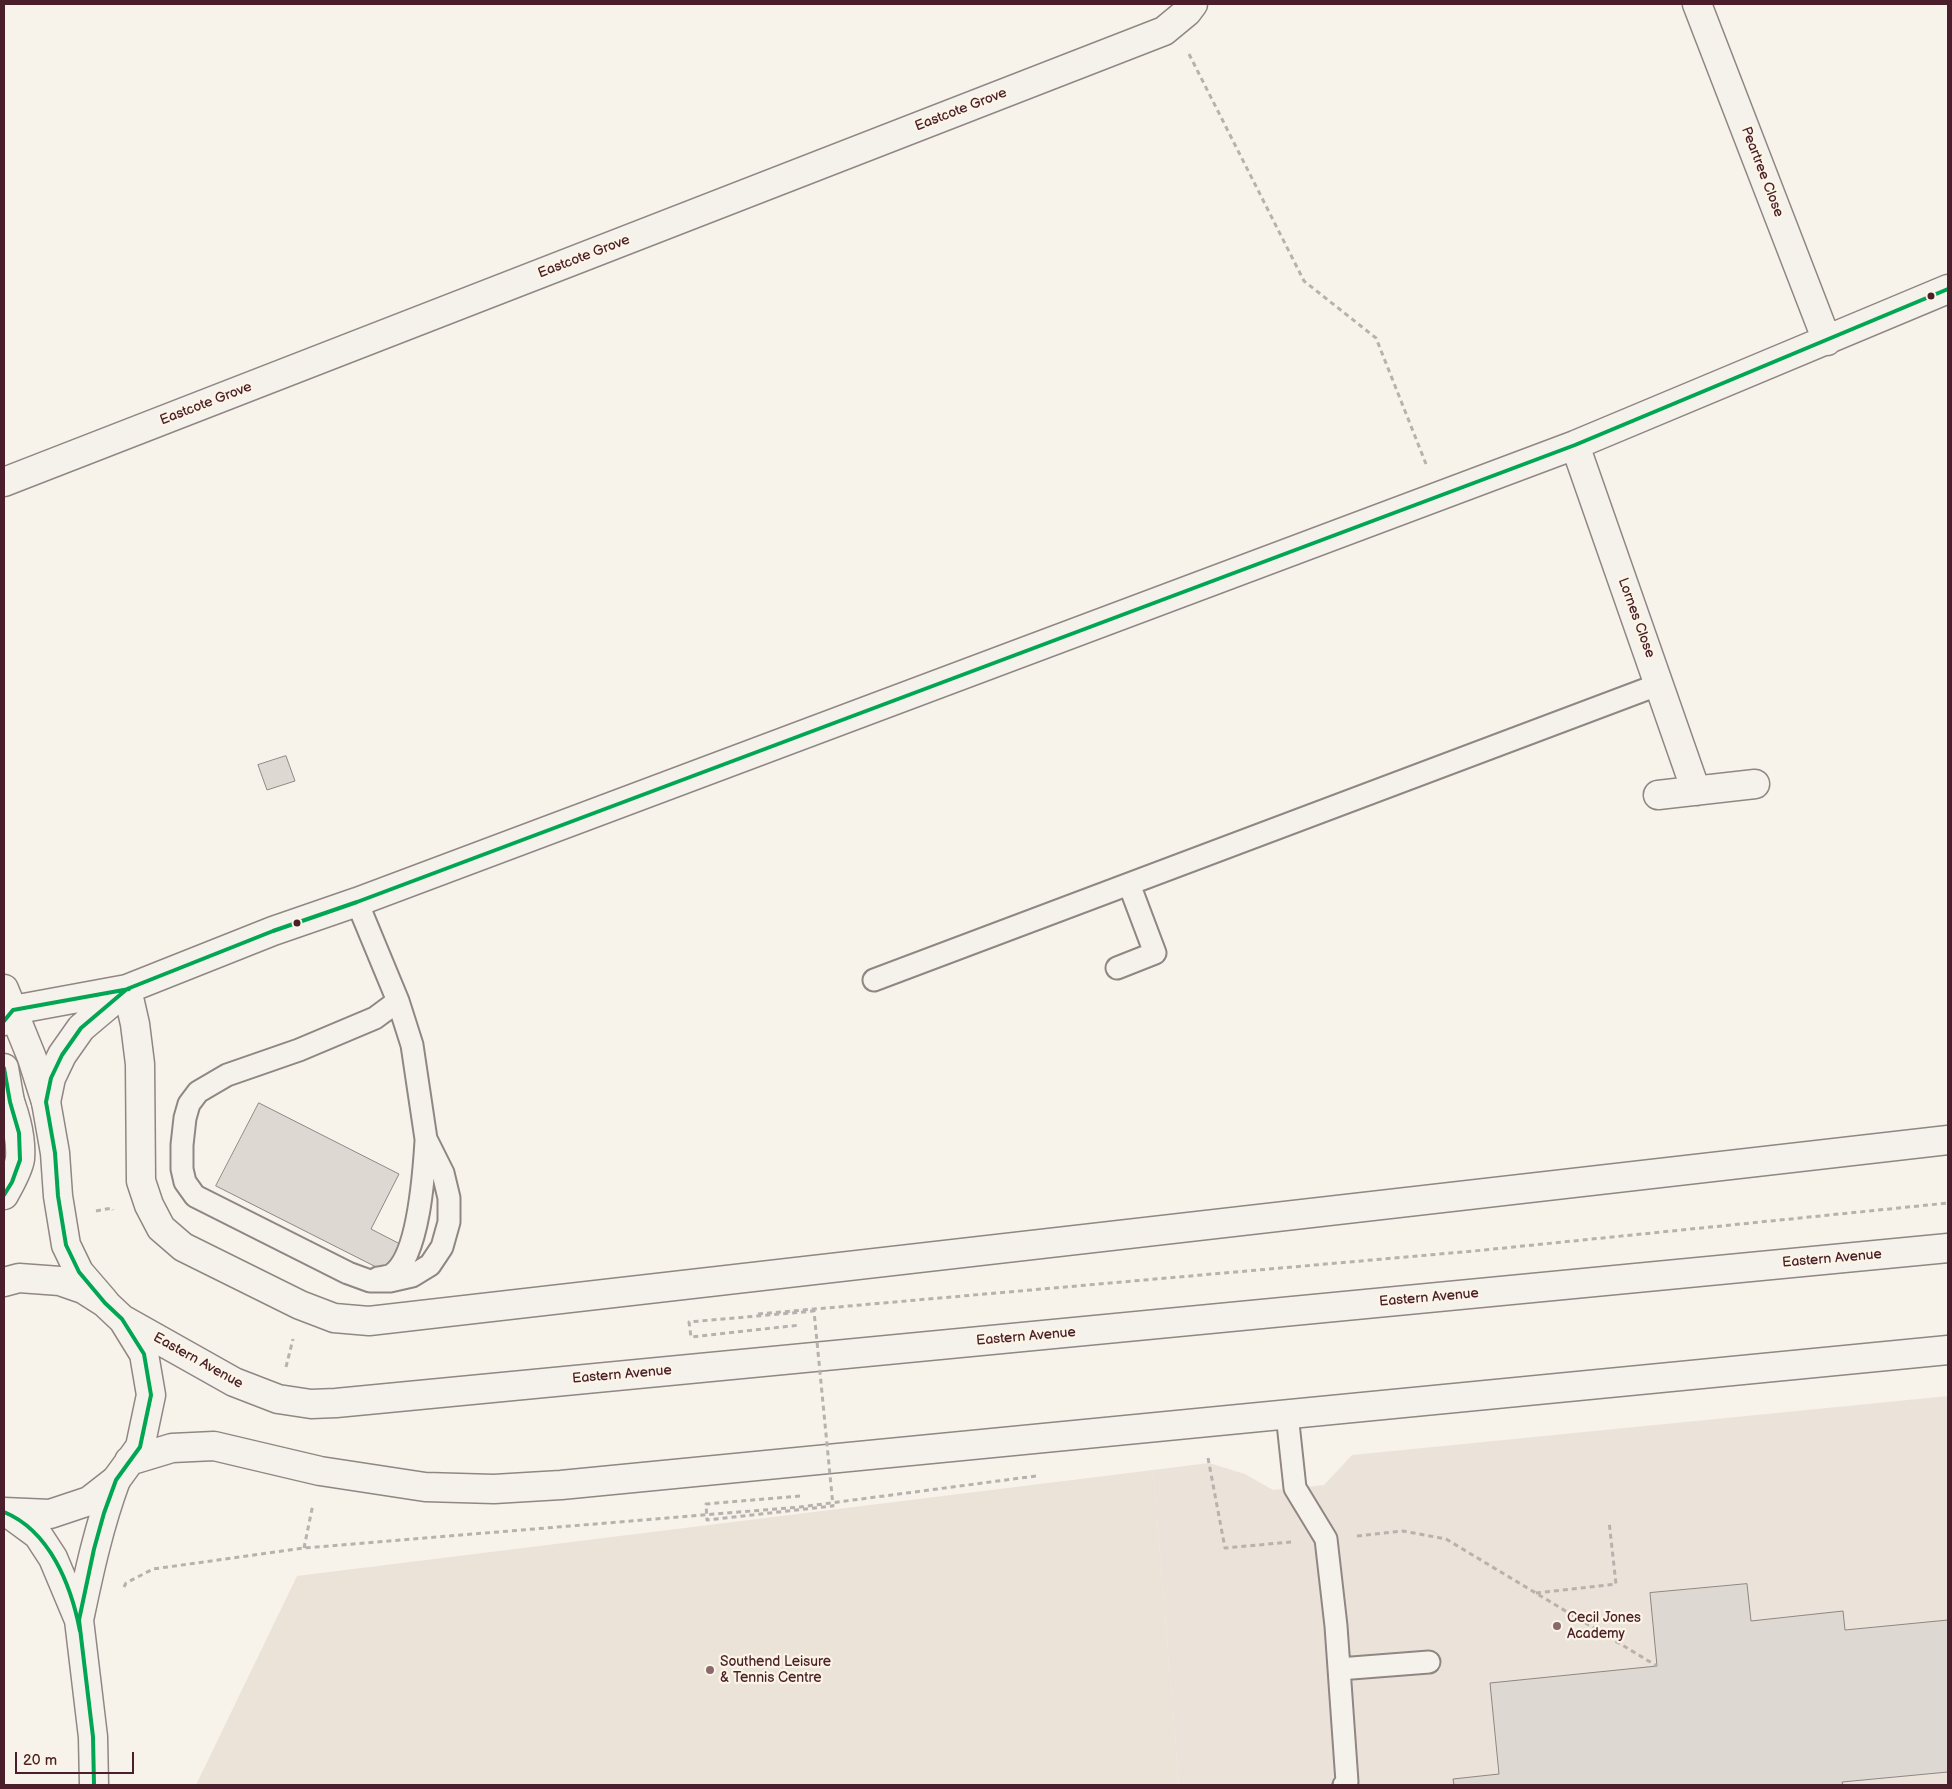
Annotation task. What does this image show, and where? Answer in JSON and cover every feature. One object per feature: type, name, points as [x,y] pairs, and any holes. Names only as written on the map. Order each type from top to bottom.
[{"type":"street","points":[[1168,27],[1187,12],[1192,4]]},
{"type":"street","name":"Peartree Close","points":[[1697,4],[1827,341]]},
{"type":"street","name":"Eastcote Grove","points":[[4,482],[1168,27]]},
{"type":"street","points":[[114,1311],[79,1272],[66,1245],[58,1196],[55,1153],[46,1102],[32,1058],[7,1007],[127,989],[264,935],[357,902],[1574,445],[1948,289]]},
{"type":"street","name":"Lornes Close","points":[[1574,445],[1660,684],[1696,791]]},
{"type":"street","points":[[1658,795],[1755,784]]},
{"type":"street","points":[[46,1102],[51,1078],[62,1055],[81,1028],[127,989]]},
{"type":"street","points":[[127,989],[135,1024],[140,1064],[141,1181],[149,1206],[162,1228],[184,1247],[300,1305],[334,1318],[369,1321],[1948,1140]]},
{"type":"street","points":[[4,1068],[7,1094],[19,1133],[20,1160],[12,1182],[4,1195]]},
{"type":"street","name":"Eastern Avenue","points":[[4,1282],[19,1278],[60,1281],[83,1289],[114,1311],[234,1382],[278,1399],[311,1404],[1948,1248]]},
{"type":"street","name":"Eastern Avenue","points":[[6,1512],[50,1514],[89,1501],[123,1471],[140,1447],[151,1395],[144,1354],[114,1311]]},
{"type":"street","name":"Eastern Avenue","points":[[123,1471],[172,1448],[214,1446],[320,1471],[362,1478],[425,1487],[494,1489],[581,1483],[1948,1350]]},
{"type":"street","points":[[78,1620],[104,1513],[123,1471]]},
{"type":"street","points":[[6,1512],[38,1535],[53,1558],[78,1620],[94,1737],[94,1785]]},
{"type":"lane","points":[[874,980],[1660,684]]},
{"type":"lane","points":[[1117,968],[1155,953],[1129,884]]},
{"type":"lane","points":[[357,902],[398,1002],[412,1045],[426,1139],[419,1211],[411,1243],[402,1262],[392,1275],[370,1280]]},
{"type":"lane","points":[[398,1002],[375,1018],[299,1050],[227,1076],[209,1084],[198,1092],[189,1104],[184,1118],[182,1169],[185,1182],[195,1196],[348,1273],[370,1280],[390,1281],[412,1276],[430,1264],[442,1247],[449,1222],[450,1198],[443,1173],[426,1139]]},
{"type":"lane","points":[[1287,1414],[1296,1488],[1326,1539],[1339,1669],[1347,1782],[1344,1785]]},
{"type":"lane","points":[[1339,1669],[1429,1662]]},
{"type":"path","points":[[1168,27],[1304,281],[1376,338],[1439,496]]},
{"type":"path","points":[[800,1325],[691,1337],[689,1322],[814,1311],[833,1506],[707,1520],[706,1504],[800,1496],[800,1507]]},
{"type":"path","points":[[1208,1454],[1225,1548],[1403,1531],[1446,1539],[1658,1666]]},
{"type":"path","points":[[123,1590],[126,1583],[153,1569],[304,1548],[800,1507],[1043,1476]]},
{"type":"path","points":[[1536,1593],[1616,1584],[1609,1521]]},
{"type":"shaded area","name":"Cecil Jones Academy","points":[[1948,1396],[1948,1785],[1179,1785],[1153,1470],[1209,1463],[1245,1474],[1273,1490],[1295,1488],[1324,1485],[1352,1455]]},
{"type":"shaded area","name":"Southend Leisure & Tennis Centre","points":[[1153,1470],[1179,1785],[196,1785],[297,1576]]},
{"type":"building","points":[[286,756],[295,781],[267,790],[258,765]]},
{"type":"building","points":[[259,1103],[399,1174],[371,1229],[402,1245],[388,1273],[216,1186]]},
{"type":"building","points":[[1747,1584],[1751,1621],[1843,1611],[1845,1630],[1948,1620],[1948,1772],[1842,1782],[1843,1785],[1454,1785],[1453,1779],[1499,1774],[1490,1683],[1657,1666],[1650,1593]]},
{"type":"transit line","points":[[94,1785],[93,1737],[79,1620],[94,1549],[104,1513],[116,1480],[140,1447],[151,1395],[144,1354],[122,1319],[105,1303],[79,1272],[66,1245],[58,1196],[55,1153],[46,1102],[51,1078],[62,1055],[81,1028],[127,989],[273,931],[357,902],[1575,445],[1948,289]]},
{"type":"transit line","points":[[4,1021],[13,1010],[129,989]]},
{"type":"transit line","points":[[4,1068],[10,1102],[19,1133],[20,1160],[12,1182],[4,1195]]},
{"type":"transit line","points":[[4,1512],[34,1532],[56,1561],[71,1596],[80,1631]]},
{"type":"place","name":"Cecil Jones Academy","points":[[1557,1626]]},
{"type":"place","name":"Southend Leisure & Tennis Centre","points":[[710,1670]]}]
